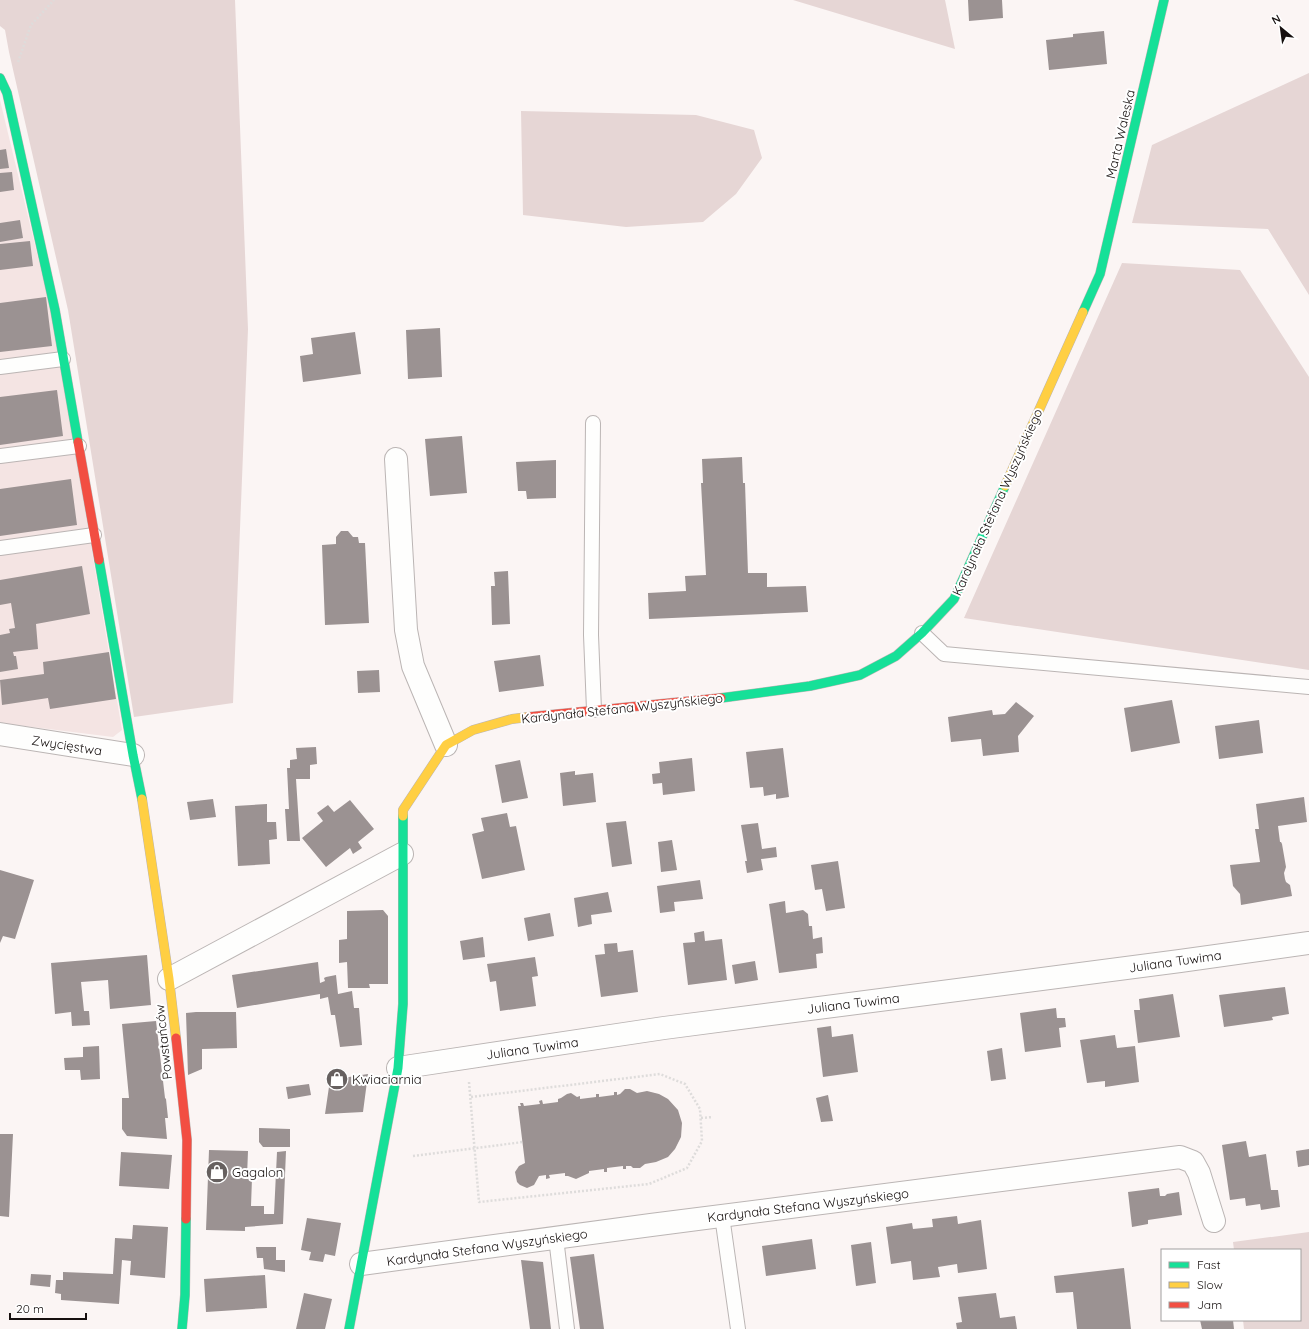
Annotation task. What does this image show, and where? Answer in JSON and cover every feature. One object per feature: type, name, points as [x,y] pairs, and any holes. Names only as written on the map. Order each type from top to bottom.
[{"type":"street","name":"Marta Waleska","points":[[1100,274],[1164,0]]},
{"type":"street","name":"Powstańców","points":[[0,78],[7,93],[55,310],[133,755],[145,812],[169,979],[187,1140],[185,1295],[182,1329]]},
{"type":"street","name":"Kardynała Stefana Wyszyńskiego","points":[[349,1329],[398,1068],[403,1004],[403,810],[446,745],[473,730],[512,719],[715,699],[810,686],[860,675],[896,656],[922,633],[954,599],[1100,274]]},
{"type":"street","points":[[396,459],[406,630],[413,666],[446,745]]},
{"type":"street","name":"Zwycięstwa","points":[[0,734],[133,755]]},
{"type":"street","points":[[169,979],[402,854]]},
{"type":"street","name":"Juliana Tuwima","points":[[398,1068],[664,1028],[1309,943]]},
{"type":"street","name":"Kardynała Stefana Wyszyńskiego","points":[[361,1264],[1180,1157],[1193,1162],[1199,1173],[1214,1221]]},
{"type":"lane","points":[[0,367],[63,358]]},
{"type":"lane","points":[[593,423],[591,635],[594,710]]},
{"type":"lane","points":[[0,456],[79,446]]},
{"type":"lane","points":[[0,548],[94,535]]},
{"type":"lane","points":[[922,633],[944,654],[1309,687]]},
{"type":"lane","points":[[722,1216],[738,1329]]},
{"type":"lane","points":[[556,1238],[567,1329]]},
{"type":"path","points":[[7,93],[31,25],[54,0]]},
{"type":"path","points":[[469,1078],[471,1098],[476,1148],[479,1202],[648,1184],[687,1168],[702,1141],[700,1109],[685,1084],[660,1074],[471,1098]]},
{"type":"path","points":[[700,1118],[713,1117]]},
{"type":"path","points":[[413,1156],[523,1142]]},
{"type":"shaded area","points":[[0,0],[235,0],[248,329],[233,703],[134,717],[68,310],[5,30],[0,26]]},
{"type":"shaded area","points":[[793,0],[945,0],[955,49]]},
{"type":"shaded area","points":[[1309,73],[1309,295],[1268,229],[1132,223],[1152,145]]},
{"type":"shaded area","points":[[0,100],[53,320],[122,730],[113,737],[0,723]]},
{"type":"shaded area","points":[[521,111],[696,115],[754,130],[762,158],[736,194],[703,222],[626,227],[523,215]]},
{"type":"shaded area","points":[[1122,263],[1240,270],[1309,377],[1309,670],[964,618]]},
{"type":"shaded area","points":[[1309,1232],[1309,1329],[1244,1329],[1243,1321],[1301,1321],[1301,1249],[1234,1249],[1233,1242]]},
{"type":"building","points":[[968,0],[1002,0],[1003,18],[969,21]]},
{"type":"building","points":[[1104,31],[1107,64],[1049,70],[1046,40],[1073,37],[1073,34]]},
{"type":"building","points":[[6,149],[9,168],[0,169],[0,150]]},
{"type":"building","points":[[12,172],[14,190],[0,192],[0,173]]},
{"type":"building","points":[[20,220],[23,238],[0,242],[0,223]]},
{"type":"building","points":[[30,241],[33,266],[0,270],[0,244]]},
{"type":"building","points":[[46,297],[52,346],[0,352],[0,303]]},
{"type":"building","points":[[440,328],[442,377],[408,379],[406,330]]},
{"type":"building","points":[[355,332],[361,374],[303,382],[300,356],[313,354],[311,338]]},
{"type":"building","points":[[57,390],[63,436],[0,445],[0,397]]},
{"type":"building","points":[[462,436],[467,493],[430,496],[425,439]]},
{"type":"building","points":[[742,457],[743,483],[745,483],[748,573],[767,573],[767,587],[806,586],[808,612],[649,619],[648,593],[686,591],[685,576],[706,575],[701,483],[703,483],[702,459]]},
{"type":"building","points":[[556,460],[556,498],[527,499],[526,491],[518,491],[516,462]]},
{"type":"building","points":[[71,479],[77,525],[0,536],[0,489]]},
{"type":"building","points":[[341,531],[348,531],[353,537],[358,537],[359,543],[365,543],[369,623],[325,625],[322,545],[336,544],[336,537]]},
{"type":"building","points":[[82,566],[90,614],[36,624],[38,649],[13,652],[14,656],[16,656],[18,669],[0,672],[0,635],[10,633],[9,629],[15,628],[11,603],[0,605],[0,580]]},
{"type":"building","points":[[508,571],[510,624],[492,625],[491,586],[495,586],[494,572]]},
{"type":"building","points":[[109,652],[116,699],[50,709],[48,698],[2,705],[0,680],[44,674],[43,662]]},
{"type":"building","points":[[540,655],[544,686],[499,692],[494,661]]},
{"type":"building","points":[[379,670],[380,692],[358,693],[357,671]]},
{"type":"building","points":[[1172,700],[1180,743],[1131,752],[1124,708]]},
{"type":"building","points":[[1016,702],[1034,716],[1018,736],[1019,752],[983,756],[981,739],[951,742],[948,717],[992,710],[993,715],[1005,714]]},
{"type":"building","points":[[1259,720],[1263,753],[1219,759],[1215,726]]},
{"type":"building","points":[[316,747],[317,764],[310,765],[310,779],[296,779],[300,841],[287,841],[285,809],[289,809],[287,768],[290,768],[290,760],[297,759],[296,748]]},
{"type":"building","points":[[783,748],[789,797],[776,799],[776,794],[764,796],[763,787],[750,788],[746,752]]},
{"type":"building","points":[[692,758],[695,791],[663,795],[662,783],[653,784],[652,774],[660,773],[659,762]]},
{"type":"building","points":[[520,760],[528,798],[502,803],[495,765]]},
{"type":"building","points":[[575,771],[575,775],[593,773],[596,802],[563,806],[560,773]]},
{"type":"building","points":[[1304,797],[1307,822],[1278,826],[1286,867],[1284,873],[1285,879],[1290,885],[1292,896],[1241,905],[1240,894],[1233,886],[1230,865],[1260,862],[1255,829],[1259,829],[1256,804]]},
{"type":"building","points":[[213,799],[216,817],[190,820],[187,802]]},
{"type":"building","points":[[350,800],[374,829],[358,842],[362,848],[353,854],[350,848],[326,867],[302,838],[323,821],[317,813],[328,805],[334,812]]},
{"type":"building","points":[[267,804],[267,822],[276,822],[277,839],[269,840],[270,864],[238,866],[235,806]]},
{"type":"building","points":[[507,813],[510,827],[516,826],[525,870],[482,879],[472,834],[484,831],[481,818]]},
{"type":"building","points":[[626,821],[632,864],[612,867],[606,823]]},
{"type":"building","points":[[758,823],[762,849],[776,847],[777,857],[761,859],[763,870],[747,873],[745,861],[747,861],[741,825]]},
{"type":"building","points":[[672,840],[677,870],[661,872],[658,842]]},
{"type":"building","points":[[838,861],[845,908],[826,911],[822,889],[815,890],[811,865]]},
{"type":"building","points":[[0,870],[34,880],[15,939],[3,936],[0,943]]},
{"type":"building","points":[[700,880],[703,899],[674,902],[675,911],[660,913],[657,886]]},
{"type":"building","points":[[608,892],[612,912],[591,915],[592,924],[578,927],[574,898]]},
{"type":"building","points":[[785,901],[786,913],[803,910],[808,914],[809,926],[812,926],[813,939],[822,937],[823,953],[816,954],[817,968],[779,973],[769,904]]},
{"type":"building","points":[[383,910],[388,916],[388,984],[369,984],[370,988],[348,988],[347,962],[339,963],[339,940],[347,939],[347,911]]},
{"type":"building","points":[[550,913],[554,936],[528,941],[524,918]]},
{"type":"building","points":[[704,931],[705,941],[722,939],[727,980],[688,985],[683,943],[695,942],[694,933]]},
{"type":"building","points":[[483,937],[485,957],[463,960],[460,941]]},
{"type":"building","points":[[617,943],[618,952],[633,950],[638,992],[601,997],[595,955],[605,954],[604,944]]},
{"type":"building","points":[[147,955],[151,1005],[110,1009],[108,980],[81,982],[84,1011],[89,1011],[90,1025],[72,1026],[71,1012],[55,1014],[51,963]]},
{"type":"building","points":[[535,957],[538,976],[532,977],[536,1006],[500,1011],[496,981],[490,982],[487,964]]},
{"type":"building","points":[[755,961],[758,980],[735,984],[732,965]]},
{"type":"building","points":[[318,962],[320,983],[325,981],[324,978],[326,977],[336,975],[338,994],[352,991],[354,1008],[359,1008],[362,1045],[340,1047],[335,1015],[331,1015],[328,997],[320,999],[320,994],[237,1008],[232,975]]},
{"type":"building","points":[[1285,987],[1289,1014],[1272,1017],[1273,1020],[1224,1027],[1219,995]]},
{"type":"building","points":[[1173,994],[1180,1037],[1138,1043],[1134,1010],[1140,1010],[1139,999]]},
{"type":"building","points":[[1056,1008],[1057,1018],[1065,1018],[1066,1027],[1059,1028],[1061,1047],[1025,1052],[1020,1013]]},
{"type":"building","points":[[236,1012],[237,1048],[202,1049],[202,1069],[188,1075],[186,1013]]},
{"type":"building","points":[[156,1021],[168,1118],[165,1118],[167,1139],[127,1136],[122,1129],[122,1098],[129,1098],[122,1024]]},
{"type":"building","points":[[831,1026],[832,1037],[853,1034],[858,1072],[823,1077],[817,1028]]},
{"type":"building","points":[[1115,1035],[1117,1048],[1135,1046],[1139,1082],[1105,1087],[1105,1081],[1087,1083],[1080,1040]]},
{"type":"building","points":[[99,1046],[100,1079],[81,1080],[80,1070],[65,1070],[64,1058],[83,1057],[83,1047]]},
{"type":"building","points":[[1002,1048],[1006,1079],[991,1081],[987,1051]]},
{"type":"building","points":[[368,1074],[363,1112],[325,1114],[330,1080]]},
{"type":"building","points":[[309,1084],[311,1095],[288,1099],[286,1087]]},
{"type":"building","points":[[625,1089],[630,1089],[637,1093],[647,1091],[659,1094],[668,1099],[678,1110],[682,1123],[681,1137],[675,1149],[668,1157],[656,1162],[645,1164],[640,1168],[626,1166],[626,1169],[623,1169],[623,1166],[607,1168],[607,1172],[604,1172],[604,1169],[589,1171],[589,1173],[576,1179],[565,1176],[565,1173],[549,1175],[550,1178],[546,1179],[546,1175],[539,1176],[534,1185],[527,1188],[517,1182],[515,1172],[519,1166],[525,1163],[518,1106],[521,1106],[520,1103],[523,1103],[524,1106],[540,1104],[539,1101],[542,1100],[543,1104],[558,1102],[558,1099],[571,1093],[577,1097],[580,1096],[580,1099],[596,1097],[596,1094],[599,1094],[599,1097],[614,1095],[614,1092],[617,1092],[617,1095]]},
{"type":"building","points":[[828,1095],[833,1121],[821,1122],[816,1098]]},
{"type":"building","points":[[259,1128],[290,1129],[290,1147],[263,1147],[259,1142]]},
{"type":"building","points":[[0,1134],[13,1134],[9,1217],[0,1216]]},
{"type":"building","points":[[1246,1141],[1249,1157],[1266,1154],[1271,1190],[1278,1190],[1280,1207],[1261,1210],[1260,1204],[1246,1206],[1245,1198],[1230,1200],[1222,1145]]},
{"type":"building","points":[[1309,1149],[1309,1165],[1298,1167],[1296,1151]]},
{"type":"building","points":[[209,1150],[248,1151],[247,1177],[252,1178],[251,1206],[264,1206],[264,1214],[274,1214],[277,1152],[286,1151],[283,1224],[245,1227],[245,1231],[206,1230]]},
{"type":"building","points":[[121,1152],[172,1155],[169,1189],[119,1186]]},
{"type":"building","points":[[1159,1188],[1160,1196],[1179,1192],[1182,1215],[1148,1220],[1148,1224],[1132,1227],[1128,1192]]},
{"type":"building","points":[[957,1216],[958,1224],[981,1220],[987,1269],[958,1273],[957,1264],[938,1267],[940,1277],[913,1280],[911,1261],[891,1264],[886,1227],[912,1223],[913,1229],[933,1227],[932,1219]]},
{"type":"building","points":[[307,1218],[341,1223],[335,1256],[325,1254],[323,1262],[309,1260],[311,1252],[301,1250]]},
{"type":"building","points":[[133,1225],[168,1227],[165,1278],[130,1275],[131,1261],[122,1260],[119,1304],[61,1300],[61,1294],[55,1293],[56,1280],[63,1280],[63,1272],[113,1274],[115,1238],[132,1239]]},
{"type":"building","points":[[812,1239],[816,1269],[766,1276],[762,1246]]},
{"type":"building","points":[[871,1242],[876,1283],[856,1286],[851,1245]]},
{"type":"building","points":[[256,1247],[276,1247],[276,1260],[285,1260],[285,1272],[264,1269],[263,1258],[257,1258]]},
{"type":"building","points":[[594,1254],[604,1329],[580,1329],[570,1257]]},
{"type":"building","points":[[521,1260],[543,1262],[551,1329],[530,1329]]},
{"type":"building","points":[[1124,1268],[1131,1329],[1077,1329],[1073,1292],[1056,1293],[1054,1276]]},
{"type":"building","points":[[31,1274],[51,1275],[50,1287],[30,1285]]},
{"type":"building","points":[[265,1275],[267,1308],[206,1312],[204,1279]]},
{"type":"building","points":[[304,1293],[332,1299],[325,1329],[296,1329]]},
{"type":"building","points":[[996,1293],[1000,1318],[1015,1316],[1017,1329],[957,1329],[956,1323],[962,1322],[958,1297]]},
{"type":"building","points":[[1200,1321],[1233,1321],[1234,1329],[1202,1329]]},
{"type":"traffic: fast","points":[[1083,312],[1100,274],[1164,0]]},
{"type":"traffic: fast","points":[[0,78],[7,93],[55,310],[78,442]]},
{"type":"traffic: fast","points":[[721,698],[810,686],[860,675],[896,656],[922,633],[954,599],[1005,486]]},
{"type":"traffic: fast","points":[[99,560],[142,799]]},
{"type":"traffic: fast","points":[[349,1329],[398,1068],[403,1004],[403,816]]},
{"type":"traffic: fast","points":[[182,1329],[185,1295],[186,1219]]},
{"type":"traffic: slow","points":[[1005,486],[1083,312]]},
{"type":"traffic: slow","points":[[403,816],[403,810],[446,745],[473,730],[512,719],[528,717]]},
{"type":"traffic: slow","points":[[142,799],[169,979],[176,1038]]},
{"type":"traffic: jam","points":[[78,442],[99,560]]},
{"type":"traffic: jam","points":[[528,717],[721,698]]},
{"type":"traffic: jam","points":[[176,1038],[187,1140],[186,1219]]},
{"type":"place","name":"Kwiaciarnia","points":[[337,1079]]},
{"type":"place","name":"Gagalon","points":[[217,1172]]}]
